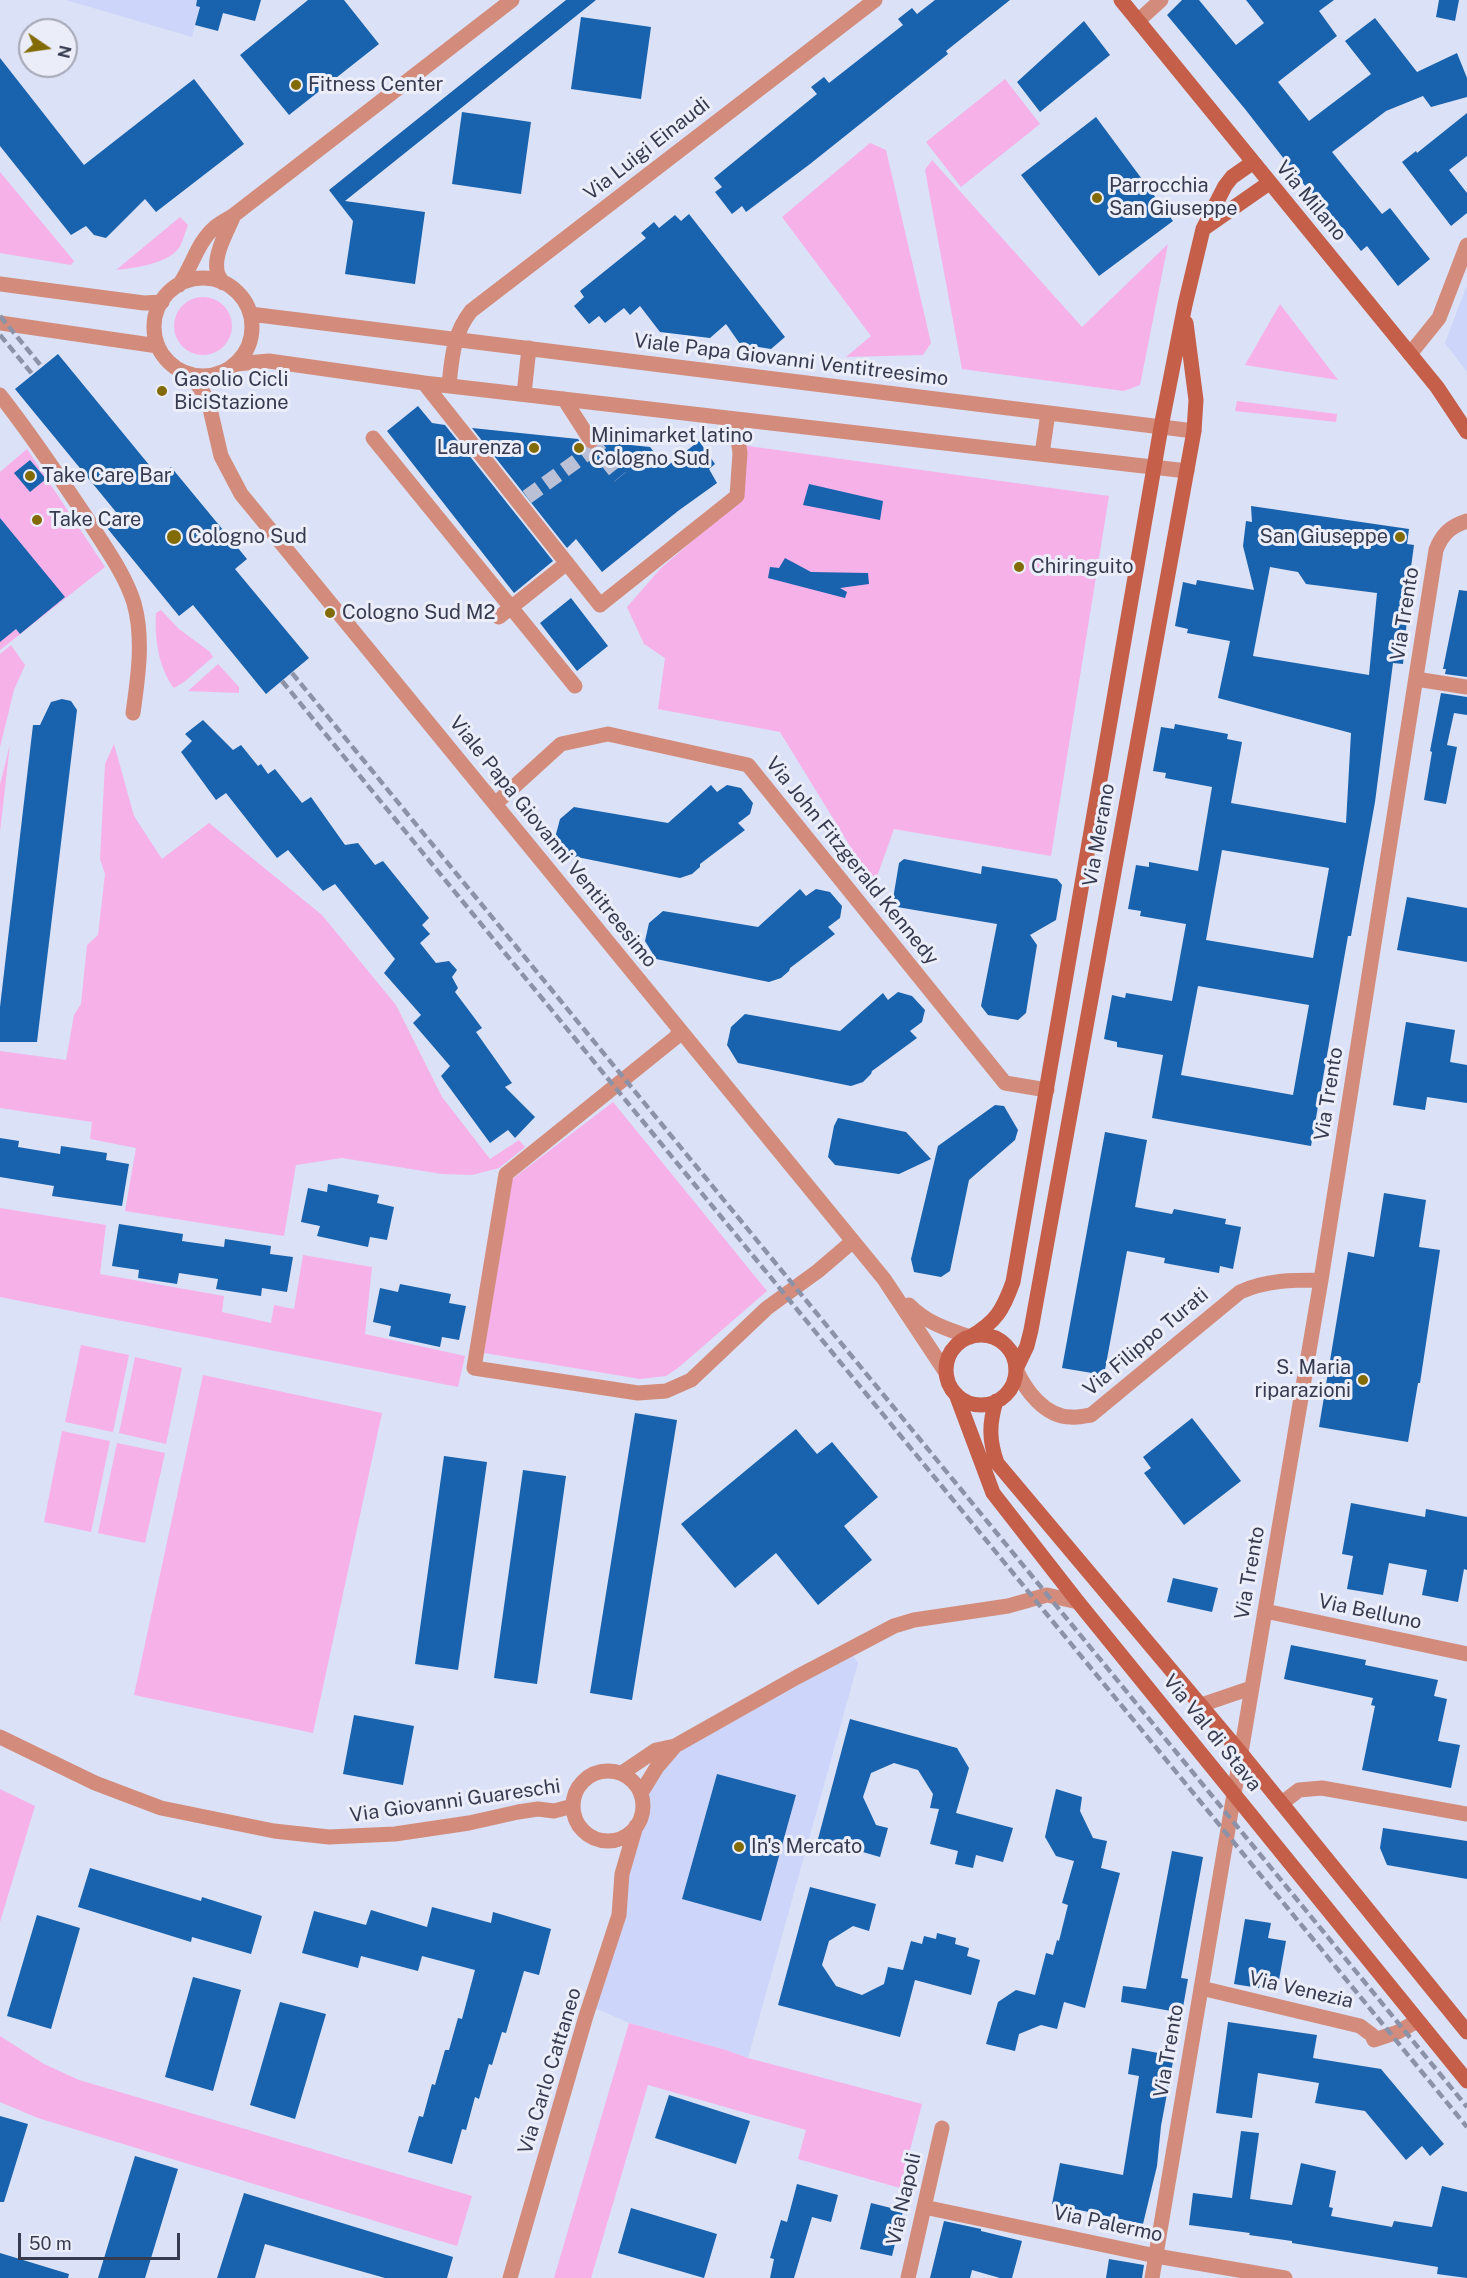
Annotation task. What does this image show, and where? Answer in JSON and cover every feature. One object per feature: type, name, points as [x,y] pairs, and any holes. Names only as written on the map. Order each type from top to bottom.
[{"type":"street","points":[[0,323],[158,346],[154,327],[162,302],[187,274],[203,240],[214,228],[234,215],[512,0]]},
{"type":"street","name":"Via Luigi Einaudi","points":[[455,339],[461,323],[471,311],[875,0]]},
{"type":"street","name":"Via Milano","points":[[1121,0],[1437,387],[1467,431]]},
{"type":"street","points":[[1138,21],[1161,0]]},
{"type":"street","name":"Via Merano","points":[[970,1337],[986,1328],[994,1320],[1005,1304],[1013,1282],[1161,427],[1185,305],[1203,229],[1225,186],[1232,177],[1252,163]]},
{"type":"street","points":[[1203,229],[1269,183]]},
{"type":"street","points":[[223,283],[218,274],[217,264],[234,215]]},
{"type":"street","points":[[1410,354],[1439,318],[1467,245]]},
{"type":"street","points":[[179,285],[199,279],[223,283],[237,292],[244,300],[250,314]]},
{"type":"street","points":[[0,284],[144,303],[162,302]]},
{"type":"street","name":"Via Merano","points":[[1016,1369],[1027,1346],[1031,1330],[1194,431],[1197,410],[1185,305]]},
{"type":"street","name":"Viale Papa Giovanni Ventitreesimo","points":[[213,419],[214,398],[230,368],[246,351],[252,336],[250,314],[1194,431]]},
{"type":"street","points":[[449,386],[455,339]]},
{"type":"street","name":"Viale Papa Giovanni Ventitreesimo","points":[[158,346],[171,364],[191,375],[208,400],[221,456],[241,494],[884,1279],[920,1316],[940,1327],[970,1337]]},
{"type":"street","points":[[524,394],[529,348]]},
{"type":"street","points":[[191,375],[207,376],[253,361],[269,361],[449,386],[1187,471]]},
{"type":"street","points":[[424,383],[523,499],[600,605],[736,495],[740,453],[735,419]]},
{"type":"street","points":[[0,394],[41,448],[122,573],[134,604],[138,631],[140,659],[133,713]]},
{"type":"street","points":[[564,399],[591,441]]},
{"type":"street","points":[[1042,454],[1048,413]]},
{"type":"street","points":[[373,438],[505,613],[575,686]]},
{"type":"street","name":"Via Trento","points":[[1152,2278],[1321,1280],[1436,550],[1448,530],[1467,521]]},
{"type":"street","points":[[505,613],[567,562]]},
{"type":"street","points":[[1416,679],[1467,687]]},
{"type":"street","name":"Via John Fitzgerald Kennedy","points":[[495,804],[561,744],[608,734],[748,765],[1005,1083],[1047,1090]]},
{"type":"street","points":[[681,1031],[506,1174],[474,1368],[638,1393],[666,1391],[691,1380],[767,1308],[853,1241]]},
{"type":"street","name":"Viale Papa Giovanni Ventitreesimo","points":[[884,1279],[945,1371]]},
{"type":"street","name":"Via Filippo Turati","points":[[1016,1369],[1037,1401],[1051,1411],[1070,1418],[1091,1415],[1240,1292],[1254,1285],[1290,1280],[1321,1280]]},
{"type":"street","points":[[986,1335],[1007,1346],[1016,1369],[1012,1384],[1006,1394],[984,1405],[971,1404],[956,1394],[945,1371],[947,1359],[953,1348],[962,1340],[986,1335]]},
{"type":"street","name":"Via Val di Stava","points":[[956,1394],[993,1493],[1078,1602],[1467,2080]]},
{"type":"street","name":"Via Val di Stava","points":[[996,1401],[990,1420],[989,1435],[997,1463],[1240,1752],[1467,2032]]},
{"type":"street","points":[[622,1773],[656,1750],[675,1746],[805,1672],[894,1626],[914,1620],[1008,1606],[1047,1595],[1078,1602]]},
{"type":"street","name":"Via Belluno","points":[[1265,1611],[1467,1654]]},
{"type":"street","points":[[1201,1705],[1251,1688]]},
{"type":"street","name":"Via Giovanni Guareschi","points":[[0,1737],[96,1783],[161,1808],[283,1832],[329,1837],[395,1834],[469,1823],[518,1812],[538,1809],[554,1811],[573,1806]]},
{"type":"street","points":[[641,1793],[657,1767],[675,1746]]},
{"type":"street","points":[[592,1836],[603,1840],[615,1840],[626,1836],[636,1826],[642,1815],[641,1793],[633,1781],[622,1773],[598,1772],[588,1777],[580,1785],[573,1806],[577,1821],[584,1831],[615,1853],[622,1874]]},
{"type":"street","points":[[1281,1803],[1299,1790],[1322,1788],[1467,1814]]},
{"type":"street","name":"Via Carlo Cattaneo","points":[[510,2278],[586,2016],[619,1915],[622,1874],[636,1826]]},
{"type":"street","name":"Via Venezia","points":[[1201,1988],[1360,2026],[1372,2035],[1374,2040],[1398,2032],[1417,2021]]},
{"type":"street","name":"Via Napoli","points":[[908,2278],[942,2128]]},
{"type":"street","name":"Via Palermo","points":[[924,2206],[1156,2256],[1285,2278]]},
{"type":"shaded area","points":[[66,0],[201,0],[192,37]]},
{"type":"shaded area","points":[[1005,79],[1040,124],[961,187],[926,142]]},
{"type":"shaded area","points":[[870,143],[886,150],[931,343],[923,355],[846,357],[871,336],[782,217]]},
{"type":"shaded area","points":[[932,160],[1082,327],[1168,244],[1140,385],[1124,391],[962,369],[925,170]]},
{"type":"shaded area","points":[[0,172],[74,261],[71,265],[0,253]]},
{"type":"shaded area","points":[[180,217],[188,225],[179,248],[174,253],[150,264],[116,270]]},
{"type":"shaded area","points":[[1467,285],[1467,372],[1445,343]]},
{"type":"shaded area","points":[[203,297],[214,299],[227,310],[232,326],[230,337],[219,350],[203,355],[192,353],[179,342],[174,326],[176,315],[187,302]]},
{"type":"shaded area","points":[[1280,304],[1338,380],[1245,365]]},
{"type":"shaded area","points":[[1237,401],[1337,414],[1336,422],[1235,411]]},
{"type":"shaded area","points":[[741,445],[1109,496],[1051,856],[894,829],[874,885],[780,732],[658,709],[665,658],[644,644],[627,607],[661,568],[733,506]]},
{"type":"shaded area","name":"Take Care","points":[[27,449],[105,567],[0,650],[0,472]]},
{"type":"shaded area","points":[[161,610],[179,629],[210,652],[213,657],[174,688],[161,662],[157,642],[156,613]]},
{"type":"shaded area","points":[[11,645],[25,665],[14,690],[0,747],[0,654]]},
{"type":"shaded area","points":[[218,664],[239,687],[239,693],[188,691]]},
{"type":"shaded area","points":[[10,744],[0,832],[0,785]]},
{"type":"shaded area","points":[[114,744],[134,816],[162,859],[209,823],[322,915],[396,1005],[442,1097],[490,1159],[519,1140],[525,1147],[499,1168],[472,1175],[442,1174],[342,1158],[296,1165],[284,1236],[125,1211],[136,1148],[90,1139],[92,1122],[0,1108],[0,1051],[66,1060],[74,1015],[81,1004],[87,945],[98,935],[105,874],[100,859],[105,764]]},
{"type":"shaded area","points":[[613,1102],[767,1291],[666,1376],[640,1379],[484,1353],[511,1180]]},
{"type":"shaded area","points":[[0,1208],[106,1225],[100,1274],[224,1296],[222,1312],[271,1323],[274,1305],[294,1309],[303,1255],[372,1267],[365,1334],[465,1356],[458,1387],[0,1297]]},
{"type":"shaded area","points":[[81,1345],[129,1355],[113,1432],[65,1422]]},
{"type":"shaded area","points":[[135,1357],[182,1368],[166,1444],[119,1433]]},
{"type":"shaded area","points":[[203,1375],[382,1413],[313,1733],[134,1695]]},
{"type":"shaded area","points":[[62,1431],[110,1441],[91,1532],[44,1522]]},
{"type":"shaded area","points":[[117,1443],[165,1453],[145,1543],[98,1533]]},
{"type":"shaded area","points":[[848,1649],[858,1663],[748,2058],[629,2023],[590,2006],[636,1826],[642,1815],[641,1793],[675,1746]]},
{"type":"shaded area","points":[[0,1789],[35,1806],[0,1922]]},
{"type":"shaded area","points":[[629,2023],[748,2058],[922,2104],[900,2188],[798,2159],[806,2130],[648,2085],[591,2278],[554,2278]]},
{"type":"shaded area","points":[[0,2036],[44,2064],[79,2080],[472,2196],[457,2246],[38,2118],[0,2102]]},
{"type":"building","points":[[197,0],[261,0],[255,21],[223,13],[218,31],[195,25],[200,7],[196,6]]},
{"type":"building","name":"Fitness Center","points":[[308,0],[344,0],[379,44],[289,115],[240,55]]},
{"type":"building","points":[[566,0],[596,0],[345,201],[425,212],[415,284],[345,274],[353,221],[329,190]]},
{"type":"building","points":[[935,0],[1010,0],[946,51],[948,54],[810,164],[746,212],[742,206],[732,214],[715,192],[722,187],[714,178],[817,94],[811,87],[824,77],[829,83],[903,25],[898,19],[912,8],[917,14]]},
{"type":"building","points":[[1182,0],[1199,0],[1236,45],[1264,23],[1246,0],[1334,0],[1319,11],[1337,36],[1278,82],[1309,121],[1371,74],[1345,41],[1375,18],[1417,72],[1457,53],[1467,78],[1467,97],[1431,107],[1423,96],[1386,111],[1332,152],[1382,214],[1390,208],[1430,259],[1398,286],[1367,246],[1361,251],[1326,208],[1324,210],[1245,109],[1167,15]]},
{"type":"building","points":[[1439,0],[1459,0],[1455,21],[1436,17]]},
{"type":"building","points":[[581,17],[651,27],[641,99],[571,89]]},
{"type":"building","points":[[1084,21],[1110,55],[1040,112],[1017,82]]},
{"type":"building","points":[[0,58],[84,165],[194,79],[244,144],[156,212],[145,199],[106,238],[94,235],[86,226],[71,235],[0,146]]},
{"type":"building","points":[[462,112],[531,122],[521,194],[452,184]]},
{"type":"building","points":[[1467,113],[1467,156],[1449,170],[1467,193],[1467,213],[1451,226],[1402,162],[1416,151],[1417,153]]},
{"type":"building","name":"Parrocchia San Giuseppe","points":[[1096,117],[1173,221],[1099,276],[1021,175]]},
{"type":"building","points":[[689,214],[785,337],[771,349],[740,344],[726,324],[710,338],[660,332],[640,306],[630,315],[624,308],[605,323],[599,316],[589,324],[574,306],[584,297],[580,291],[646,238],[641,233],[654,222],[659,228],[675,215],[681,221]]},
{"type":"building","points":[[58,354],[159,477],[171,467],[247,559],[235,569],[309,658],[266,694],[193,605],[179,616],[103,523],[116,512],[15,389]]},
{"type":"building","points":[[418,406],[432,423],[445,425],[553,561],[514,593],[387,431]]},
{"type":"building","points":[[472,428],[578,439],[583,447],[591,451],[597,449],[601,442],[650,447],[666,467],[699,441],[715,464],[709,469],[717,483],[602,572],[576,539],[567,548]]},
{"type":"building","name":"Take Care Bar","points":[[30,460],[46,479],[30,492],[14,473]]},
{"type":"building","points":[[809,484],[883,501],[880,520],[803,505]]},
{"type":"building","points":[[1251,506],[1409,529],[1407,544],[1414,545],[1407,597],[1409,597],[1403,664],[1393,663],[1375,802],[1351,936],[1348,936],[1311,1146],[1152,1118],[1163,1055],[1117,1047],[1117,1042],[1104,1039],[1112,995],[1125,998],[1126,993],[1172,1001],[1186,924],[1140,916],[1141,911],[1128,909],[1136,865],[1149,867],[1149,862],[1198,871],[1212,787],[1165,778],[1166,773],[1153,771],[1161,727],[1174,729],[1175,724],[1228,734],[1227,739],[1242,742],[1231,803],[1346,823],[1351,733],[1218,698],[1230,641],[1187,633],[1188,629],[1175,626],[1183,582],[1196,585],[1197,580],[1254,590],[1243,546],[1246,521],[1252,522]],"holes":[[[1270,567],[1298,572],[1306,584],[1377,593],[1369,675],[1253,656]],[[1222,850],[1329,868],[1313,958],[1206,940]],[[1198,986],[1309,1005],[1293,1095],[1181,1075]]]},
{"type":"building","points":[[0,518],[65,597],[20,634],[16,629],[0,642]]},
{"type":"building","points":[[785,558],[811,572],[868,573],[869,584],[840,588],[847,592],[845,598],[768,578],[770,567],[779,568]]},
{"type":"building","points":[[1459,590],[1467,591],[1467,677],[1445,674],[1446,669],[1443,669]]},
{"type":"building","points":[[571,598],[608,646],[577,671],[540,623]]},
{"type":"building","points":[[1441,693],[1467,697],[1467,715],[1454,713],[1447,745],[1457,747],[1446,804],[1424,800]]},
{"type":"building","points":[[62,699],[71,701],[77,710],[37,1042],[0,1042],[0,1007],[33,725],[40,725],[51,702]]},
{"type":"building","points":[[203,720],[233,750],[241,745],[258,766],[261,764],[268,774],[275,769],[302,803],[311,797],[345,845],[358,843],[375,865],[383,861],[429,918],[422,925],[430,934],[420,943],[436,963],[449,961],[457,970],[452,977],[458,988],[455,992],[482,1028],[476,1032],[512,1083],[505,1087],[535,1117],[515,1138],[508,1130],[490,1143],[441,1076],[450,1066],[413,1023],[421,1015],[384,973],[395,959],[335,884],[323,891],[288,850],[277,858],[226,793],[216,800],[181,752],[192,741],[185,734]]},
{"type":"building","points":[[711,785],[717,792],[727,785],[741,788],[753,803],[750,814],[738,823],[745,830],[700,864],[700,867],[692,874],[680,878],[567,855],[555,838],[560,819],[574,807],[668,823]]},
{"type":"building","points":[[904,859],[981,874],[982,866],[1057,879],[1062,885],[1056,920],[1030,935],[1037,945],[1026,1013],[1018,1020],[988,1015],[981,1006],[997,924],[897,907],[893,899],[899,863]]},
{"type":"building","points":[[800,889],[806,896],[816,889],[830,892],[842,906],[840,918],[828,927],[835,934],[790,968],[781,978],[769,982],[656,959],[645,941],[649,923],[663,911],[758,927]]},
{"type":"building","points":[[1407,897],[1467,908],[1467,962],[1397,950]]},
{"type":"building","points":[[898,992],[912,996],[925,1010],[922,1022],[910,1031],[917,1038],[872,1071],[863,1082],[851,1086],[738,1063],[727,1045],[731,1027],[745,1014],[840,1031],[883,993],[888,1000]]},
{"type":"building","points":[[1406,1022],[1455,1030],[1450,1062],[1467,1065],[1467,1103],[1427,1097],[1425,1110],[1393,1105]]},
{"type":"building","points":[[995,1105],[1004,1106],[1018,1130],[1015,1140],[969,1180],[950,1271],[941,1277],[914,1272],[911,1259],[938,1146]]},
{"type":"building","points":[[838,1118],[906,1132],[931,1159],[899,1174],[835,1165],[828,1157],[834,1126]]},
{"type":"building","points":[[1105,1132],[1147,1140],[1135,1207],[1172,1214],[1174,1209],[1226,1219],[1225,1224],[1241,1227],[1233,1269],[1220,1266],[1219,1273],[1164,1263],[1165,1258],[1127,1251],[1104,1375],[1062,1368]]},
{"type":"building","points":[[0,1138],[19,1141],[18,1147],[60,1154],[61,1146],[107,1153],[106,1160],[129,1164],[122,1206],[52,1196],[54,1186],[0,1177]]},
{"type":"building","points":[[328,1184],[379,1195],[377,1203],[394,1207],[387,1240],[370,1237],[368,1247],[317,1236],[320,1226],[301,1222],[308,1188],[327,1192]]},
{"type":"building","points":[[1384,1193],[1426,1200],[1419,1247],[1440,1250],[1420,1383],[1418,1383],[1408,1442],[1319,1427],[1348,1252],[1374,1257]]},
{"type":"building","points":[[119,1224],[183,1234],[182,1241],[224,1247],[225,1239],[271,1246],[270,1254],[293,1257],[287,1292],[262,1288],[261,1296],[216,1289],[218,1279],[179,1273],[177,1284],[138,1278],[139,1270],[112,1266]]},
{"type":"building","points":[[400,1284],[451,1294],[449,1303],[466,1306],[459,1340],[442,1337],[440,1347],[389,1336],[391,1326],[373,1322],[380,1288],[398,1292]]},
{"type":"building","points":[[635,1413],[677,1420],[632,1700],[590,1693]]},
{"type":"building","points":[[1192,1418],[1241,1481],[1184,1525],[1144,1473],[1151,1468],[1143,1457]]},
{"type":"building","points":[[796,1429],[817,1454],[832,1442],[878,1497],[844,1526],[872,1560],[818,1605],[776,1553],[735,1588],[681,1524]]},
{"type":"building","points":[[444,1456],[487,1462],[458,1670],[415,1664]]},
{"type":"building","points":[[523,1470],[566,1476],[537,1684],[494,1678]]},
{"type":"building","points":[[1351,1503],[1425,1517],[1426,1509],[1467,1517],[1467,1570],[1464,1569],[1458,1602],[1422,1595],[1427,1570],[1389,1563],[1383,1595],[1347,1589],[1353,1556],[1342,1554]]},
{"type":"building","points":[[1173,1578],[1218,1588],[1212,1612],[1167,1602]]},
{"type":"building","points":[[1291,1645],[1366,1660],[1365,1665],[1438,1680],[1434,1696],[1447,1699],[1438,1741],[1460,1745],[1451,1788],[1362,1770],[1375,1706],[1371,1705],[1373,1698],[1284,1679]]},
{"type":"building","points":[[354,1715],[414,1726],[403,1785],[343,1774]]},
{"type":"building","points":[[850,1719],[957,1748],[969,1768],[956,1813],[1013,1828],[1003,1862],[976,1855],[973,1868],[955,1864],[958,1851],[930,1844],[939,1809],[930,1808],[933,1794],[918,1770],[894,1763],[871,1773],[863,1797],[876,1825],[888,1828],[880,1857],[818,1839]]},
{"type":"building","name":"In's Mercato","points":[[717,1774],[796,1795],[761,1921],[682,1899]]},
{"type":"building","points":[[1056,1789],[1082,1797],[1080,1811],[1093,1838],[1107,1841],[1101,1868],[1120,1873],[1085,2008],[1064,2002],[1057,2029],[1041,2025],[1019,2034],[1015,2051],[986,2044],[998,2002],[1016,1990],[1035,1995],[1046,1953],[1053,1955],[1068,1905],[1062,1903],[1074,1861],[1056,1856],[1045,1837]]},
{"type":"building","points":[[1383,1828],[1467,1841],[1467,1879],[1387,1865],[1380,1848]]},
{"type":"building","points":[[1172,1851],[1203,1857],[1181,1978],[1188,1979],[1182,2013],[1121,2002],[1123,1986],[1146,1989]]},
{"type":"building","points":[[90,1868],[201,1901],[202,1897],[262,1916],[251,1954],[192,1937],[191,1942],[78,1907]]},
{"type":"building","points":[[810,1887],[876,1904],[869,1931],[853,1926],[829,1941],[822,1965],[836,1986],[862,1995],[884,1984],[888,1967],[903,1970],[911,1941],[922,1944],[924,1936],[936,1939],[937,1933],[956,1938],[955,1944],[969,1948],[967,1956],[980,1960],[971,1995],[915,1980],[900,2037],[778,2005]]},
{"type":"building","points":[[432,1907],[491,1923],[493,1912],[551,1929],[539,1975],[524,1971],[506,2033],[502,2032],[492,2065],[489,2064],[479,2099],[475,2097],[466,2130],[462,2129],[452,2164],[408,2152],[419,2116],[423,2117],[432,2084],[435,2085],[445,2050],[449,2050],[458,2018],[462,2019],[475,1970],[422,1956],[418,1971],[361,1956],[358,1968],[302,1953],[314,1911],[366,1925],[371,1910],[427,1927]]},
{"type":"building","points":[[37,1915],[80,1928],[51,2029],[7,2016]]},
{"type":"building","points":[[1245,1919],[1271,1923],[1268,1938],[1286,1941],[1277,1991],[1234,1984]]},
{"type":"building","points":[[193,1977],[241,1990],[213,2091],[165,2077]]},
{"type":"building","points":[[280,2002],[326,2014],[295,2119],[250,2105]]},
{"type":"building","points":[[1228,2022],[1317,2035],[1313,2058],[1381,2069],[1444,2144],[1430,2156],[1422,2146],[1406,2160],[1365,2111],[1315,2103],[1319,2083],[1258,2073],[1252,2118],[1216,2113]]},
{"type":"building","points":[[1132,2048],[1174,2056],[1161,2126],[1157,2166],[1143,2224],[1052,2204],[1060,2163],[1123,2175],[1139,2076],[1128,2074]]},
{"type":"building","points":[[669,2095],[750,2121],[736,2164],[655,2138]]},
{"type":"building","points":[[0,2116],[28,2124],[4,2202],[0,2202]]},
{"type":"building","points":[[1241,2131],[1259,2133],[1250,2199],[1292,2205],[1301,2163],[1336,2171],[1329,2207],[1333,2208],[1331,2216],[1392,2227],[1394,2221],[1432,2227],[1442,2186],[1467,2192],[1467,2278],[1437,2274],[1438,2267],[1292,2243],[1292,2241],[1249,2235],[1250,2233],[1189,2225],[1193,2193],[1232,2198]]},
{"type":"building","points":[[135,2156],[178,2169],[145,2278],[98,2278]]},
{"type":"building","points":[[797,2184],[838,2195],[831,2222],[812,2217],[794,2278],[770,2278],[774,2259],[770,2258],[781,2220],[787,2222]]},
{"type":"building","points":[[244,2193],[453,2257],[447,2278],[385,2278],[265,2244],[255,2278],[217,2278]]},
{"type":"building","points":[[871,2203],[903,2211],[892,2256],[860,2249]]},
{"type":"building","points":[[631,2208],[717,2234],[704,2278],[618,2253]]},
{"type":"building","points":[[944,2221],[1022,2241],[1012,2278],[1000,2278],[972,2270],[970,2278],[930,2278]]},
{"type":"building","points":[[0,2253],[69,2274],[68,2278],[0,2278]]},
{"type":"building","points":[[1109,2259],[1144,2265],[1142,2278],[1106,2278]]},
{"type":"tunnel","points":[[591,441],[620,477]]},
{"type":"tunnel","points":[[527,497],[596,447]]},
{"type":"railway","points":[[0,316],[42,367]]},
{"type":"railway","points":[[0,335],[33,375]]},
{"type":"railway","points":[[292,673],[1467,2107]]},
{"type":"railway","points":[[282,681],[1467,2127]]},
{"type":"place","name":"Fitness Center","points":[[296,85]]},
{"type":"place","name":"Parrocchia San Giuseppe","points":[[1097,198]]},
{"type":"place","name":"Gasolio Cicli BiciStazione","points":[[162,391]]},
{"type":"place","name":"Laurenza","points":[[534,448]]},
{"type":"place","name":"Minimarket latino Cologno Sud","points":[[579,448]]},
{"type":"place","name":"Take Care Bar","points":[[30,476]]},
{"type":"place","name":"Take Care","points":[[37,520]]},
{"type":"place","name":"Cologno Sud","points":[[174,537]]},
{"type":"place","name":"San Giuseppe","points":[[1400,537]]},
{"type":"place","name":"Chiringuito","points":[[1019,567]]},
{"type":"place","name":"Cologno Sud M2","points":[[330,613]]},
{"type":"place","name":"S. Maria riparazioni","points":[[1363,1380]]},
{"type":"place","name":"In's Mercato","points":[[739,1847]]}]
